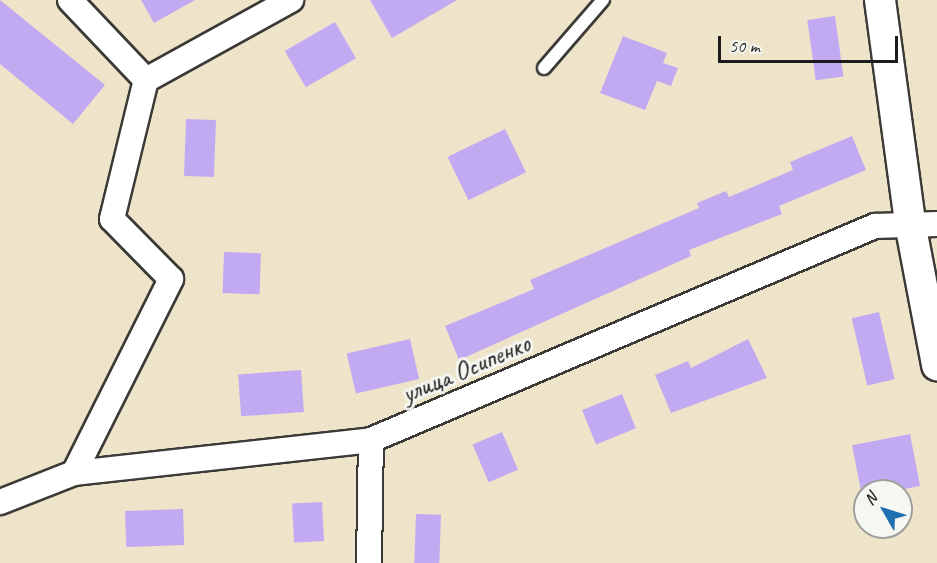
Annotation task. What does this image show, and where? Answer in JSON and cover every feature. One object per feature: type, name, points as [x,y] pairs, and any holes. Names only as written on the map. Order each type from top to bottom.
[{"type":"street","points":[[70,0],[147,80]]},
{"type":"street","points":[[74,473],[171,279],[112,219],[147,80],[291,0]]},
{"type":"street","points":[[880,0],[923,223],[937,365]]},
{"type":"street","name":"улица Осипенко","points":[[0,502],[74,473],[371,440],[875,226],[923,223]]},
{"type":"street","points":[[369,563],[371,440]]},
{"type":"lane","points":[[544,68],[603,0]]},
{"type":"building","points":[[0,0],[105,85],[73,124],[0,64]]},
{"type":"building","points":[[141,0],[195,0],[154,23]]},
{"type":"building","points":[[370,0],[457,0],[392,38]]},
{"type":"building","points":[[835,16],[843,76],[816,80],[807,20]]},
{"type":"building","points":[[335,22],[356,58],[306,87],[285,51]]},
{"type":"building","points":[[623,36],[667,53],[663,63],[678,68],[671,86],[657,81],[645,110],[600,93]]},
{"type":"building","points":[[186,119],[216,120],[214,177],[184,176]]},
{"type":"building","points":[[505,129],[526,172],[469,200],[447,157]]},
{"type":"building","points":[[852,136],[866,170],[779,206],[782,214],[689,250],[691,256],[459,360],[445,326],[534,289],[530,280],[699,208],[697,203],[726,191],[729,197],[793,170],[790,162]]},
{"type":"building","points":[[224,252],[261,253],[260,294],[223,293]]},
{"type":"building","points":[[879,312],[895,379],[867,386],[852,318]]},
{"type":"building","points":[[410,339],[419,379],[356,394],[347,354]]},
{"type":"building","points":[[748,339],[767,378],[671,413],[655,375],[688,361],[691,368]]},
{"type":"building","points":[[301,370],[304,412],[241,416],[238,374]]},
{"type":"building","points":[[622,394],[636,428],[596,444],[582,410]]},
{"type":"building","points":[[502,432],[518,470],[489,482],[473,445]]},
{"type":"building","points":[[910,434],[920,486],[913,487],[913,479],[859,479],[852,445]]},
{"type":"building","points":[[322,502],[324,541],[294,543],[292,504]]},
{"type":"building","points":[[183,509],[184,545],[126,547],[125,511]]},
{"type":"building","points":[[416,514],[441,515],[439,563],[414,563]]}]
